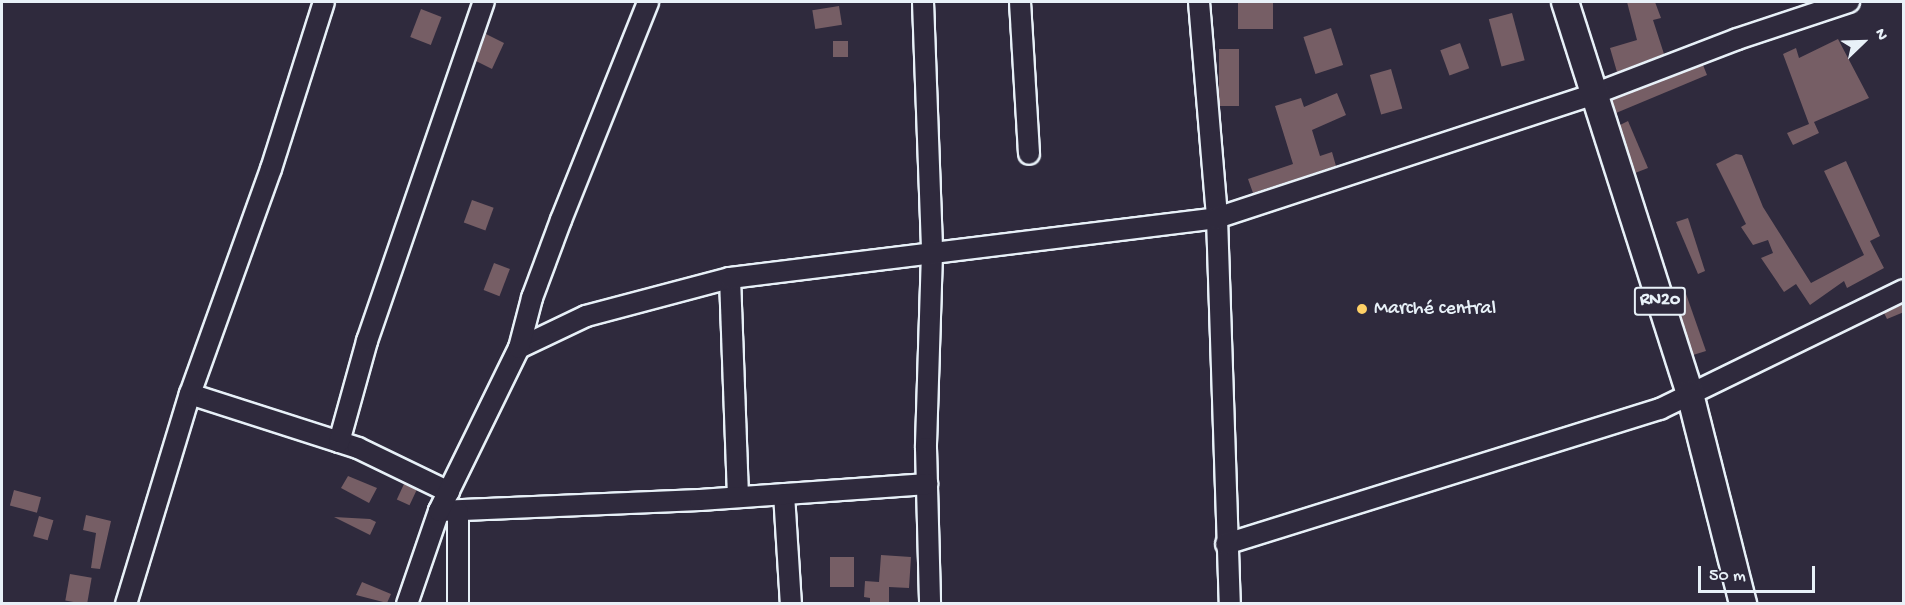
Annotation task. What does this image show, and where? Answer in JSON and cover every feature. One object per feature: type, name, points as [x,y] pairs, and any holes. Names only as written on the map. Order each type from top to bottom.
[{"type":"main road","name":"RN20","points":[[1565,2],[1690,394],[1743,603]]},
{"type":"street","points":[[126,603],[190,394],[271,169],[324,2]]},
{"type":"street","points":[[339,442],[367,341],[484,2]]},
{"type":"street","points":[[459,603],[449,492],[519,348],[532,298],[561,220],[648,2]]},
{"type":"street","points":[[923,2],[932,253],[927,484],[930,603]]},
{"type":"street","points":[[1020,2],[1029,154]]},
{"type":"street","points":[[1198,2],[1217,218],[1226,544],[1230,603]]},
{"type":"street","points":[[519,348],[586,316],[730,278],[1217,218],[1594,94],[1737,39],[1849,2]]},
{"type":"street","points":[[730,278],[738,497]]},
{"type":"street","points":[[1226,544],[1635,417],[1690,394],[1904,290]]},
{"type":"street","points":[[190,394],[339,442],[449,492]]},
{"type":"street","points":[[449,511],[738,497],[927,484]]},
{"type":"street","points":[[784,494],[791,603]]},
{"type":"street","points":[[407,603],[449,511]]},
{"type":"building","points":[[1238,2],[1273,2],[1273,29],[1238,29]]},
{"type":"building","points":[[1627,2],[1655,2],[1661,18],[1653,20],[1664,54],[1617,72],[1610,48],[1637,40]]},
{"type":"building","points":[[839,6],[842,25],[815,29],[812,10]]},
{"type":"building","points":[[421,9],[442,17],[431,45],[410,37]]},
{"type":"building","points":[[1512,13],[1525,60],[1501,67],[1489,19]]},
{"type":"building","points":[[1331,28],[1343,65],[1315,74],[1303,37]]},
{"type":"building","points":[[486,34],[504,43],[492,69],[476,61]]},
{"type":"building","points":[[1838,39],[1869,98],[1814,122],[1819,133],[1793,145],[1787,133],[1809,124],[1783,54],[1796,48],[1799,58]]},
{"type":"building","points":[[833,41],[848,41],[848,57],[833,57]]},
{"type":"building","points":[[1460,43],[1469,68],[1450,76],[1440,50]]},
{"type":"building","points":[[1219,49],[1239,49],[1239,106],[1219,106]]},
{"type":"building","points":[[1703,65],[1707,75],[1616,113],[1612,100]]},
{"type":"building","points":[[1391,69],[1402,108],[1381,114],[1370,75]]},
{"type":"building","points":[[1337,93],[1346,115],[1312,130],[1320,156],[1332,152],[1336,166],[1253,193],[1248,179],[1293,164],[1275,106],[1301,98],[1304,107]]},
{"type":"building","points":[[1628,121],[1648,168],[1635,173],[1620,125]]},
{"type":"building","points":[[1736,154],[1742,155],[1763,207],[1811,283],[1864,255],[1824,171],[1846,161],[1880,236],[1870,241],[1884,268],[1847,288],[1844,281],[1810,305],[1796,284],[1784,292],[1761,258],[1773,253],[1768,240],[1753,245],[1741,227],[1746,224],[1716,164]]},
{"type":"building","points":[[472,200],[494,208],[485,230],[464,223]]},
{"type":"building","points":[[1688,218],[1705,271],[1698,274],[1676,222]]},
{"type":"building","points":[[494,263],[510,269],[499,296],[484,290]]},
{"type":"building","points":[[1685,291],[1706,351],[1693,355],[1674,295]]},
{"type":"building","points":[[1904,304],[1904,312],[1887,319],[1884,313]]},
{"type":"building","points":[[348,476],[377,488],[369,503],[341,488]]},
{"type":"building","points":[[404,484],[417,490],[410,505],[397,499]]},
{"type":"building","points":[[14,490],[41,497],[37,513],[10,505]]},
{"type":"building","points":[[86,515],[111,521],[100,569],[91,568],[96,533],[83,530]]},
{"type":"building","points":[[39,516],[53,520],[48,540],[33,536]]},
{"type":"building","points":[[334,517],[370,519],[376,522],[370,535]]},
{"type":"building","points":[[881,555],[911,557],[909,588],[889,587],[889,603],[870,603],[870,598],[864,597],[865,581],[879,582]]},
{"type":"building","points":[[830,557],[854,557],[854,587],[830,587]]},
{"type":"building","points":[[70,574],[92,578],[87,604],[65,601]]},
{"type":"building","points":[[362,582],[391,594],[387,603],[356,595]]},
{"type":"place","name":"Marché central","points":[[1362,309]]}]
